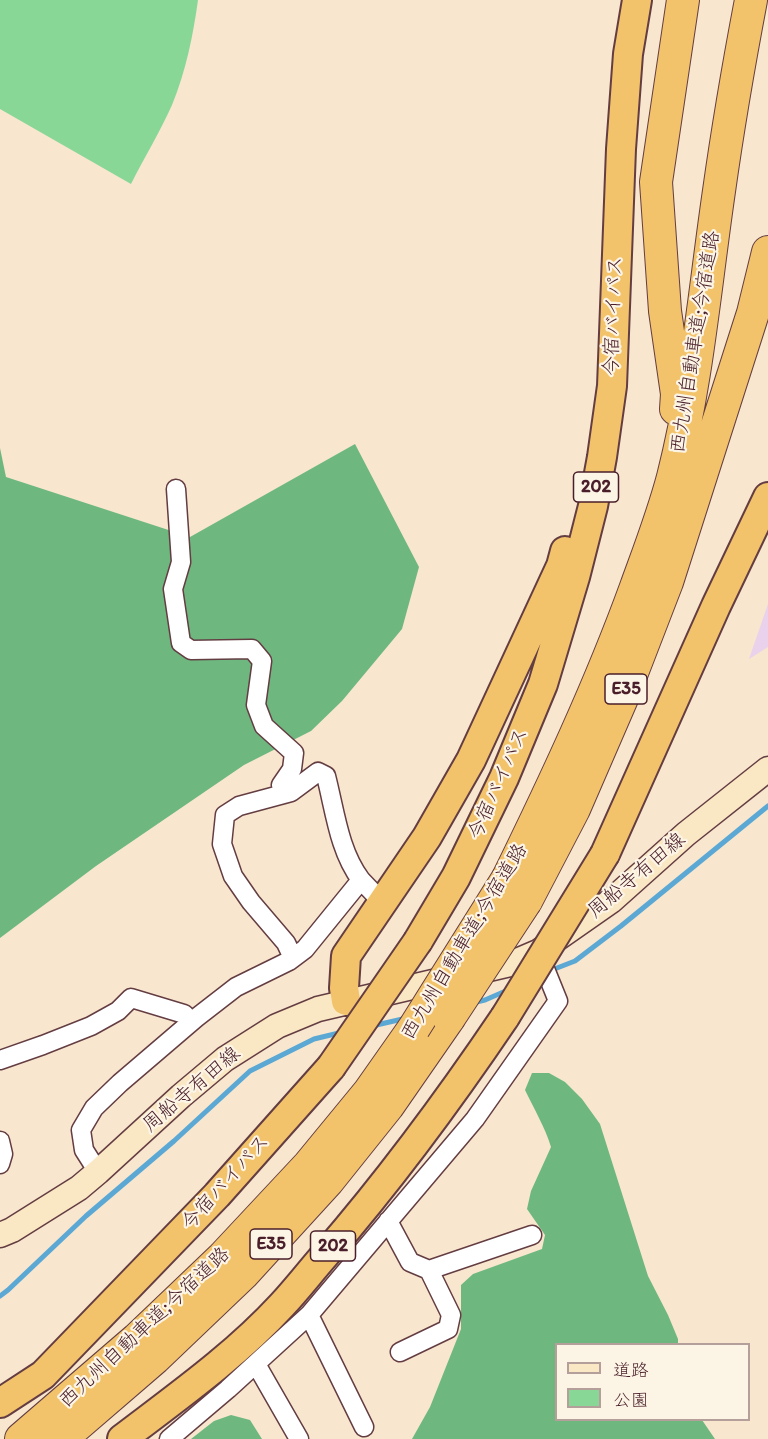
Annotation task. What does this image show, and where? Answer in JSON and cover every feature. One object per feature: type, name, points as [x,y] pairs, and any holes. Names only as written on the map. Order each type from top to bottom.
[{"type":"highway","name":"今宿バイパス","points":[[0,1403],[43,1375],[218,1195],[331,1067],[418,941],[456,877],[504,778],[543,684],[575,577],[593,506],[602,457],[612,386],[621,149],[628,54],[637,0]]},
{"type":"highway","points":[[672,479],[677,394],[665,311],[656,182],[683,0]]},
{"type":"highway","name":"西九州自動車道;今宿道路","points":[[21,1439],[137,1339],[223,1257],[309,1165],[369,1092],[414,1028],[508,878],[549,796],[603,673],[648,554],[672,479],[688,413],[700,340],[719,190],[751,0]]},
{"type":"highway","points":[[346,1002],[344,988],[346,956],[427,837],[471,760],[561,566],[581,499],[593,440],[621,149]]},
{"type":"highway","name":"西九州自動車道;今宿道路","points":[[61,1439],[155,1358],[243,1274],[335,1173],[388,1106],[526,901],[574,809],[623,696],[667,582],[753,313],[768,252]]},
{"type":"highway","points":[[659,365],[665,311]]},
{"type":"highway","name":"202","points":[[122,1439],[219,1365],[282,1305],[396,1168],[474,1063],[505,1017],[605,854],[768,496]]},
{"type":"highway","points":[[549,796],[597,634]]},
{"type":"main road","name":"周船寺有田線","points":[[0,1235],[12,1230],[79,1188],[225,1059],[277,1026],[318,1009],[510,963],[538,952],[610,901],[686,834],[768,769]]},
{"type":"street","points":[[176,489],[181,562],[173,589],[181,643],[191,650],[252,649],[262,661],[256,705],[264,726],[294,753],[292,769],[281,785],[284,794]]},
{"type":"street","points":[[293,958],[286,943],[251,902],[233,876],[222,844],[225,815],[239,806],[284,794],[318,772],[326,776],[341,837],[354,870],[382,902]]},
{"type":"street","points":[[98,1173],[84,1150],[81,1130],[94,1108],[120,1083],[236,987],[305,950],[361,880]]},
{"type":"street","points":[[169,1439],[309,1315],[475,1119],[558,1001],[538,952]]},
{"type":"street","points":[[0,1060],[91,1026],[118,1011],[131,998],[184,1014],[191,1023]]},
{"type":"street","points":[[0,1141],[3,1154],[0,1164]]},
{"type":"street","points":[[388,1221],[410,1262],[429,1270],[451,1315],[448,1329],[400,1352]]},
{"type":"street","points":[[429,1270],[532,1235]]},
{"type":"street","points":[[309,1315],[364,1427]]},
{"type":"street","points":[[255,1364],[299,1439]]},
{"type":"shaded area","points":[[768,604],[768,647],[749,659]]},
{"type":"green space","points":[[0,0],[198,0],[194,27],[177,92],[131,184],[0,109]]},
{"type":"green space","points":[[355,444],[419,567],[402,629],[342,701],[311,731],[244,765],[96,866],[0,938],[0,448],[6,477],[190,537]]},
{"type":"green space","points":[[532,1073],[549,1073],[565,1082],[582,1099],[600,1124],[648,1276],[678,1339],[678,1343],[555,1343],[555,1421],[703,1421],[715,1439],[412,1439],[430,1407],[461,1329],[461,1285],[473,1274],[542,1249],[545,1235],[527,1209],[531,1191],[551,1147],[543,1125],[525,1090]]},
{"type":"green space","points":[[231,1415],[250,1420],[262,1439],[191,1439],[214,1421]]},
{"type":"waterway","points":[[557,968],[575,961],[621,926],[768,806]]},
{"type":"waterway","points":[[472,1003],[508,990]]},
{"type":"waterway","points":[[372,1026],[407,1018]]},
{"type":"waterway","points":[[0,1296],[86,1216],[174,1141],[250,1071],[314,1039],[343,1032]]}]
